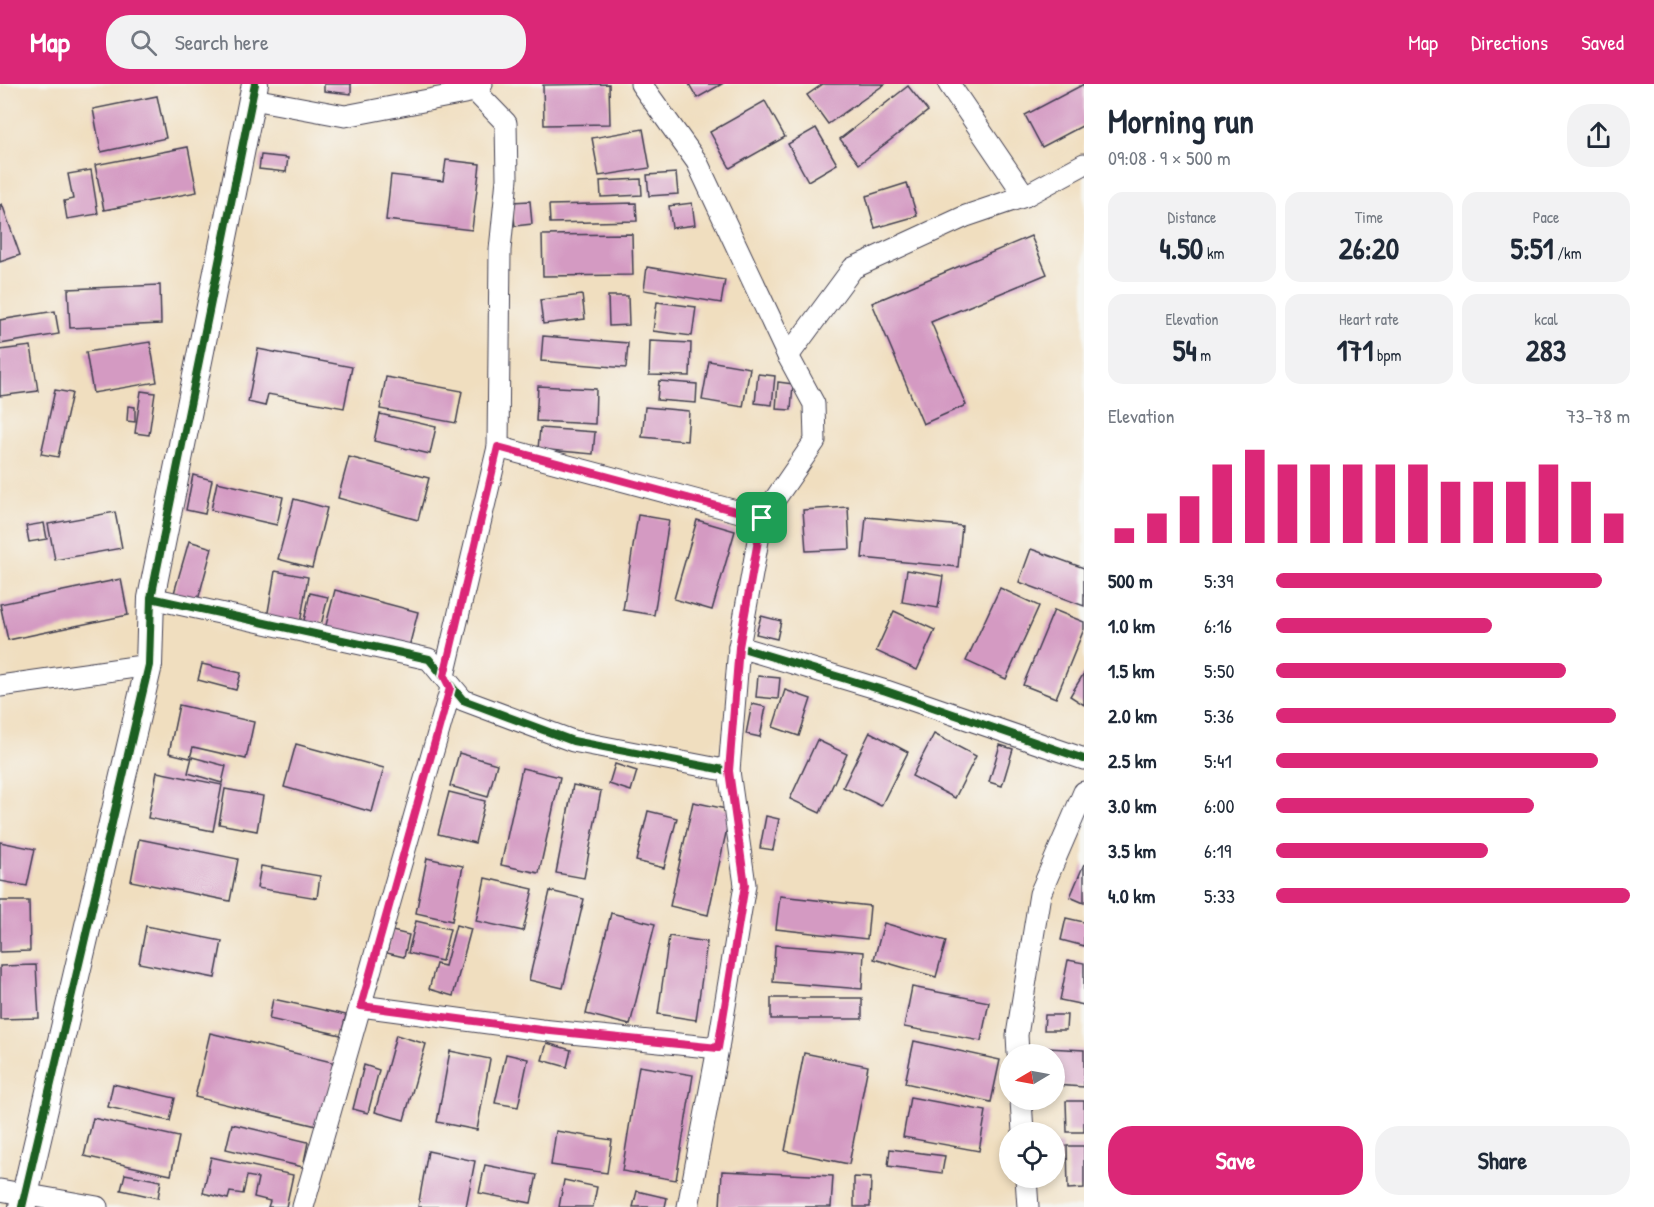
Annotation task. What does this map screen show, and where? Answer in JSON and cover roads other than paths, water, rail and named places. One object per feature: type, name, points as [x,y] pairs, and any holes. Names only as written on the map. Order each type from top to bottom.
[{"type":"street","points":[[640,84],[697,162],[788,356],[814,404],[815,441],[762,518],[739,647],[729,771],[745,885],[718,1048],[688,1207]]},
{"type":"street","points":[[949,84],[1025,196]]},
{"type":"street","points":[[97,1207],[16,1197],[149,665],[151,598],[254,91],[345,116],[479,88],[506,123],[507,179],[500,250],[498,447],[447,682],[361,1006],[303,1207]]},
{"type":"street","points":[[788,356],[853,268],[966,216],[1025,196],[1084,164]]},
{"type":"street","points":[[498,447],[762,518]]},
{"type":"street","points":[[151,598],[429,659],[463,700],[573,741],[729,771]]},
{"type":"street","points":[[739,647],[886,691],[1084,759]]},
{"type":"street","points":[[0,686],[149,665]]},
{"type":"street","points":[[1017,1044],[1017,1035],[1040,894],[1084,792]]},
{"type":"street","points":[[361,1006],[541,1030],[718,1048]]},
{"type":"street","points":[[1027,1188],[1028,1207]]}]
